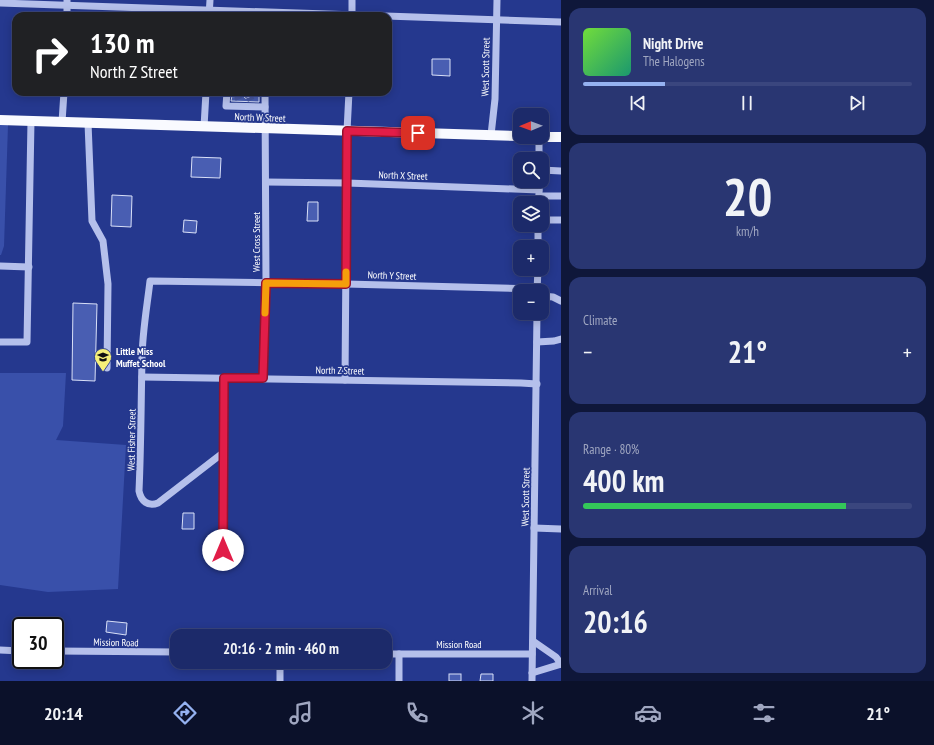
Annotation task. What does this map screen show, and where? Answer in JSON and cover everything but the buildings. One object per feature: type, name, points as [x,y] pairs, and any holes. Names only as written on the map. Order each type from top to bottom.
[{"type":"main road","name":"North W Street","points":[[0,120],[513,136]]},
{"type":"main road","points":[[549,137],[561,137]]},
{"type":"street","points":[[209,12],[210,0]]},
{"type":"street","points":[[352,0],[352,12]]},
{"type":"street","name":"West Scott Street","points":[[491,135],[495,99],[497,0]]},
{"type":"street","points":[[0,3],[67,2],[196,12]]},
{"type":"street","points":[[392,16],[561,22]]},
{"type":"street","points":[[62,122],[64,96]]},
{"type":"street","points":[[204,127],[206,96]]},
{"type":"street","points":[[227,96],[226,106],[242,104],[265,107]]},
{"type":"street","name":"West Cross Street","points":[[263,378],[266,283],[265,96]]},
{"type":"street","points":[[345,380],[347,131],[349,96]]},
{"type":"street","points":[[0,342],[27,342],[31,121]]},
{"type":"street","points":[[88,123],[92,221],[103,241],[108,284],[107,368]]},
{"type":"street","points":[[549,170],[561,171]]},
{"type":"street","name":"North X Street","points":[[266,182],[347,183],[525,196]]},
{"type":"street","name":"North X Street","points":[[549,197],[561,196]]},
{"type":"street","points":[[549,220],[561,220]]},
{"type":"street","points":[[0,266],[29,267]]},
{"type":"street","name":"North Y Street","points":[[150,281],[346,284],[513,289]]},
{"type":"street","name":"West Fisher Street","points":[[150,281],[142,360],[142,445],[140,491],[143,501],[150,504],[158,503],[224,452]]},
{"type":"street","points":[[549,297],[561,301]]},
{"type":"street","name":"West Scott Street","points":[[532,681],[537,320]]},
{"type":"street","points":[[537,342],[561,339]]},
{"type":"street","name":"North Z Street","points":[[142,377],[521,382],[537,384]]},
{"type":"street","points":[[223,550],[224,378]]},
{"type":"street","points":[[534,528],[561,529]]},
{"type":"street","points":[[532,673],[561,664],[556,656],[533,641]]},
{"type":"street","points":[[0,650],[12,651]]},
{"type":"street","name":"Mission Road","points":[[64,651],[170,652]]},
{"type":"street","name":"Mission Road","points":[[392,654],[532,654]]},
{"type":"street","points":[[399,654],[399,681]]},
{"type":"street","points":[[280,669],[280,681]]},
{"type":"shaded area","points":[[0,124],[8,125],[4,246],[1,255],[0,255]]},
{"type":"shaded area","points":[[0,373],[66,373],[63,426],[56,440],[126,445],[118,589],[48,592],[0,585]]},
{"type":"tunnel","points":[[237,96],[240,102]]},
{"type":"tunnel","points":[[249,96],[252,102]]},
{"type":"slow traffic","points":[[265,313],[266,283],[346,284],[346,272]]},
{"type":"place","name":"Little Miss Muffet School","points":[[103,372]]},
{"type":"route","points":[[223,550],[224,378],[263,378],[266,283],[346,284],[347,131],[418,133]]}]
